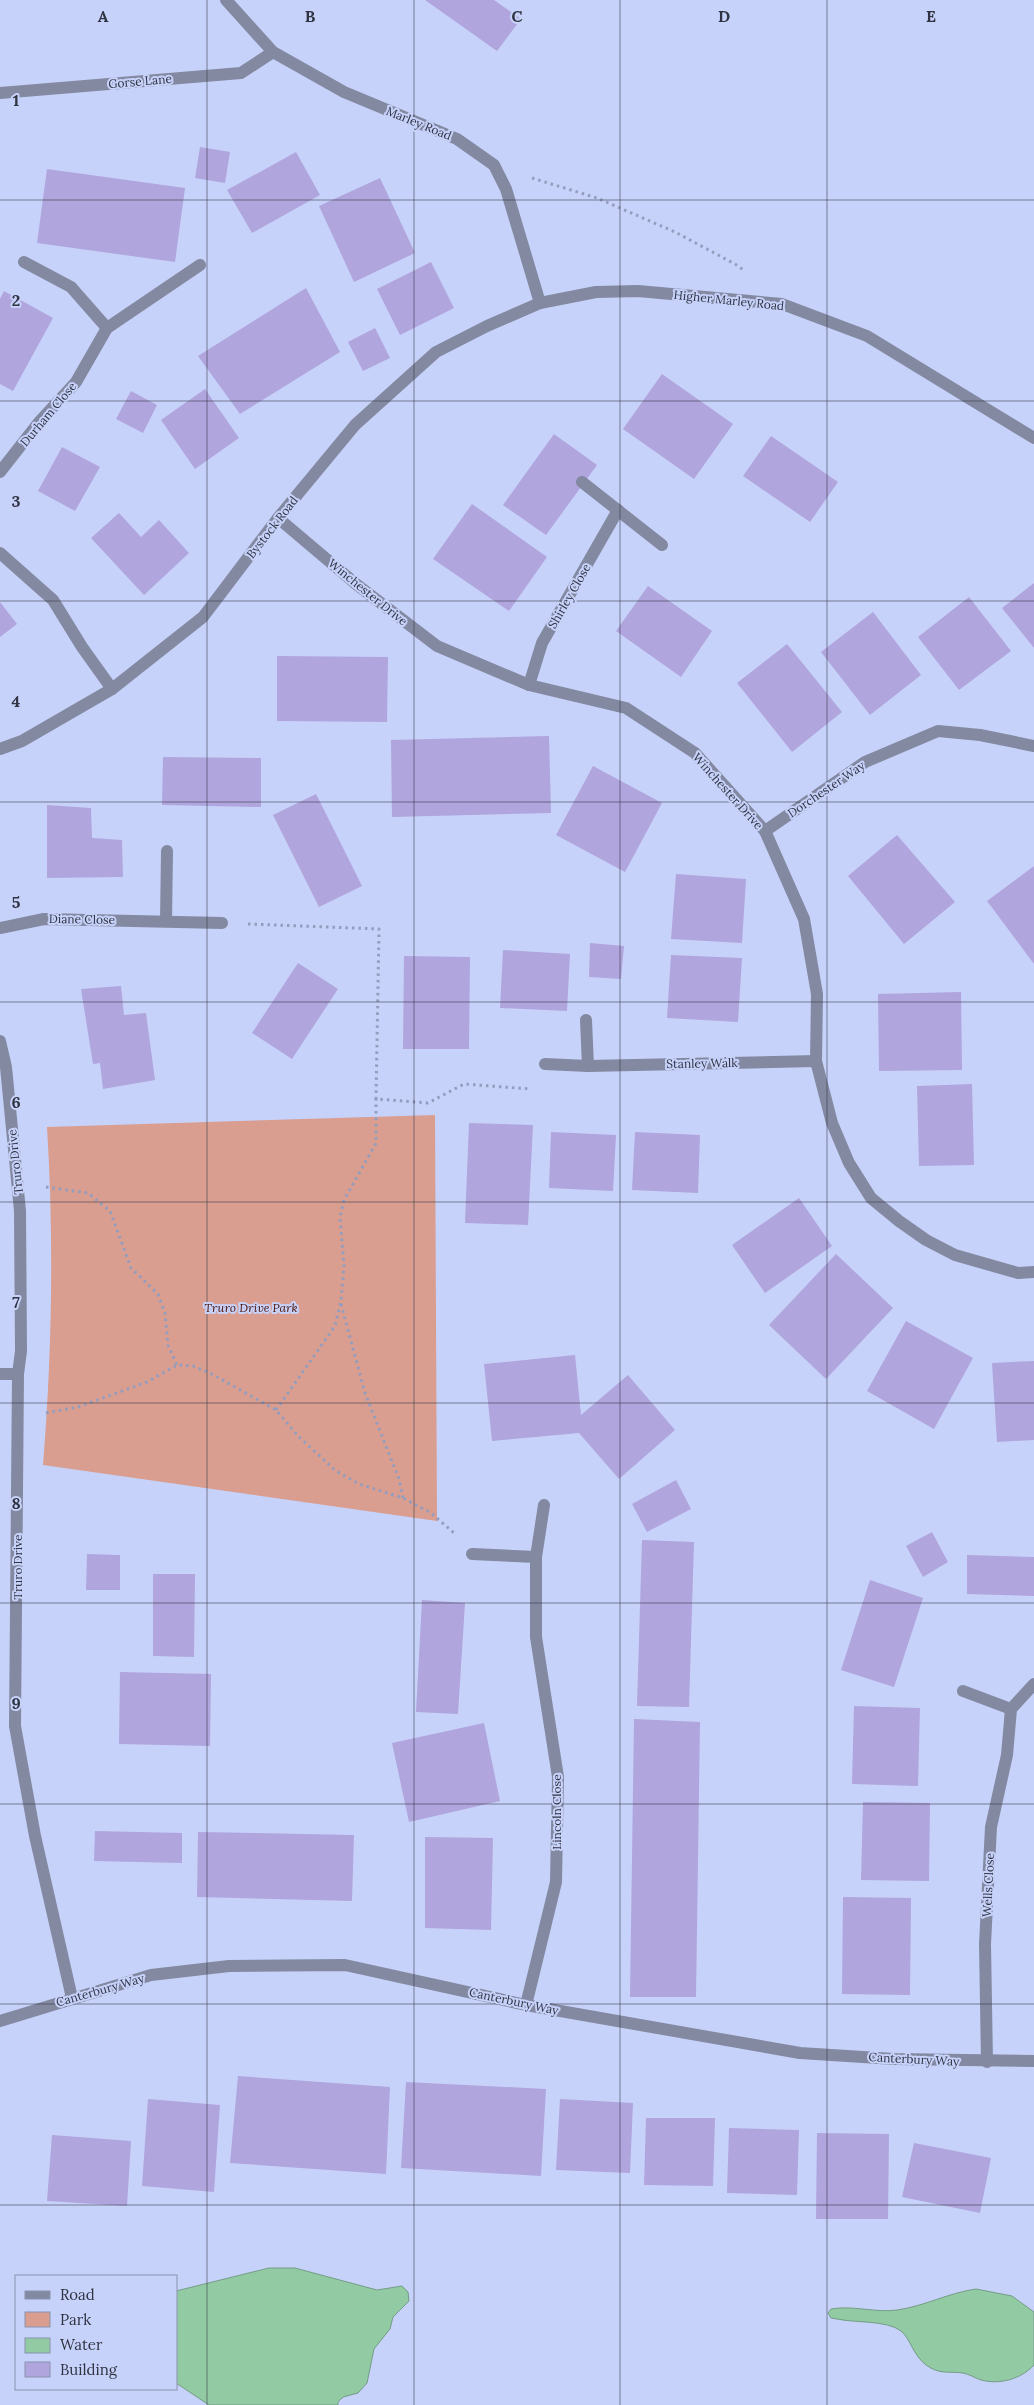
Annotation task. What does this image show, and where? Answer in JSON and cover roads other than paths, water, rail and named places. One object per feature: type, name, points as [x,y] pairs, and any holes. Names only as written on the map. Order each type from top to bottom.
[{"type":"street","name":"Marley Road","points":[[226,0],[273,52],[344,92],[458,139],[494,165],[506,189],[540,303]]},
{"type":"street","name":"Gorse Lane","points":[[0,92],[241,73],[273,52]]},
{"type":"street","points":[[24,262],[71,287],[107,328]]},
{"type":"street","name":"Durham Close","points":[[0,472],[40,421],[76,382],[107,328],[200,265]]},
{"type":"street","name":"Higher Marley Road","points":[[540,303],[596,292],[638,291],[782,304],[867,336],[1034,438]]},
{"type":"street","name":"Bystock Road","points":[[0,749],[22,741],[112,688],[203,617],[278,518],[355,425],[436,352],[487,326],[540,303]]},
{"type":"street","points":[[582,482],[662,545]]},
{"type":"street","name":"Shirley Close","points":[[529,685],[542,643],[618,510]]},
{"type":"street","name":"Winchester Drive","points":[[278,518],[356,584],[437,646],[529,685],[626,708],[696,753],[765,831],[804,919],[817,994],[816,1060],[832,1123],[849,1163],[871,1198],[926,1240],[955,1255],[1018,1273],[1034,1272]]},
{"type":"street","points":[[0,553],[53,600],[82,647],[112,688]]},
{"type":"street","name":"Dorchester Way","points":[[765,831],[865,762],[938,731],[980,735],[1034,746]]},
{"type":"street","points":[[166,850],[166,921]]},
{"type":"street","name":"Diane Close","points":[[0,928],[44,918],[222,923]]},
{"type":"street","points":[[586,1020],[588,1066]]},
{"type":"street","name":"Truro Drive","points":[[0,1041],[6,1067],[20,1211],[21,1341],[18,1374],[15,1726],[35,1836],[72,1998]]},
{"type":"street","name":"Stanley Walk","points":[[545,1064],[588,1066],[816,1060]]},
{"type":"street","points":[[0,1374],[18,1374]]},
{"type":"street","name":"Lincoln Close","points":[[526,2005],[556,1882],[558,1777],[536,1637],[536,1557],[544,1505]]},
{"type":"street","points":[[472,1554],[536,1557]]},
{"type":"street","points":[[963,1691],[1011,1709],[1034,1684]]},
{"type":"street","name":"Wells Close","points":[[987,2062],[985,1944],[991,1827],[1007,1755],[1011,1709]]},
{"type":"street","name":"Canterbury Way","points":[[0,2021],[151,1975],[229,1966],[345,1965],[526,2005],[800,2053],[894,2059],[987,2062],[1034,2061]]},
{"type":"water","points":[[269,2268],[295,2268],[377,2290],[402,2286],[408,2292],[409,2301],[393,2317],[390,2329],[374,2349],[367,2383],[358,2393],[343,2397],[338,2402],[338,2405],[209,2405],[178,2384],[178,2291]]},
{"type":"water","points":[[976,2289],[1012,2296],[1034,2312],[1034,2365],[1023,2374],[1010,2380],[995,2382],[981,2380],[968,2374],[936,2370],[922,2361],[904,2334],[895,2327],[879,2323],[831,2318],[828,2313],[831,2309],[839,2308],[881,2311],[897,2310]]},
{"type":"park label","name":"Truro Drive Park","points":[[251,1307]]}]
